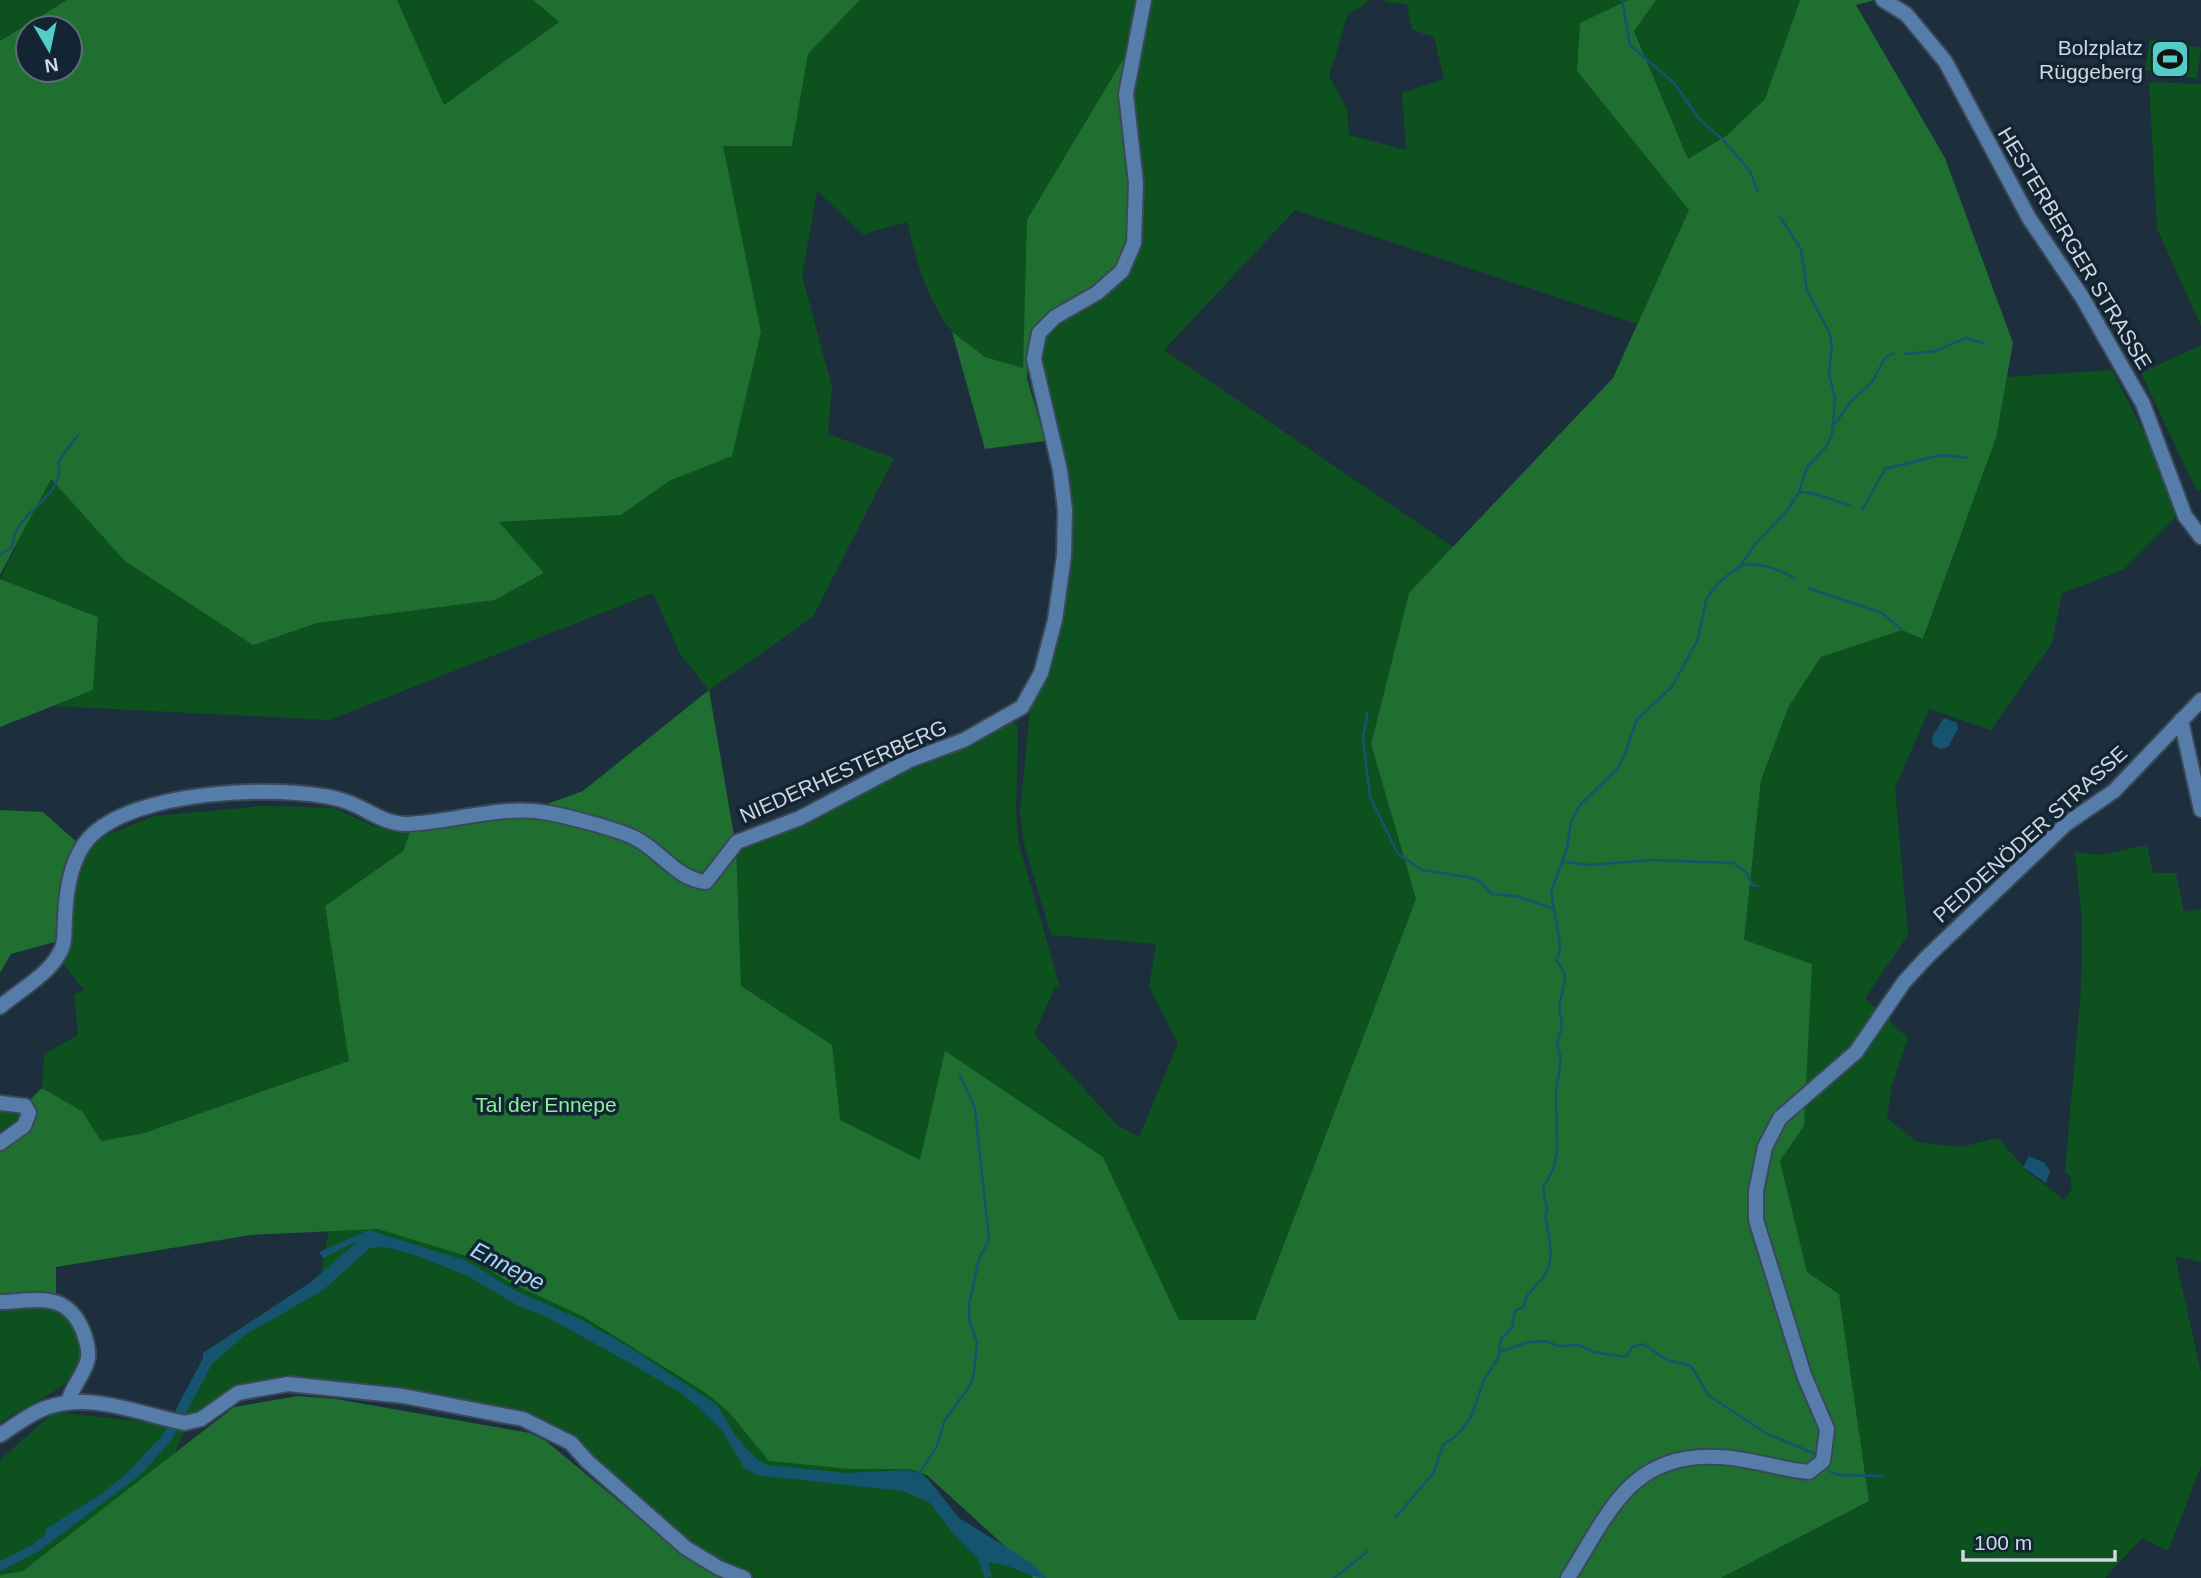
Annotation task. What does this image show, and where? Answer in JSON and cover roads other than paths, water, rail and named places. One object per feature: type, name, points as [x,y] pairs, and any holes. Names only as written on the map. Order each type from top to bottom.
[{"type":"street","name":"NIEDERHESTERBERG","points":[[0,1007],[59,955],[73,866],[89,838],[126,816],[163,802],[208,794],[266,792],[317,795],[341,799],[380,819],[405,824],[511,811],[547,813],[635,838],[678,872],[693,881],[706,882],[737,842],[800,818],[910,760],[964,740],[1022,707],[1041,673],[1055,620],[1064,556],[1065,510],[1059,470],[1034,359],[1039,332],[1055,317],[1097,293],[1122,271],[1134,243],[1136,183],[1126,94],[1144,0]]},
{"type":"street","name":"HESTERBERGER STRASSE","points":[[1883,0],[1906,14],[1945,61],[2029,218],[2082,297],[2143,404],[2185,516],[2201,537]]},
{"type":"street","name":"PEDDENÖDER STRASSE","points":[[1568,1578],[1620,1493],[1633,1481],[1664,1462],[1692,1457],[1721,1457],[1809,1472],[1824,1461],[1827,1429],[1804,1376],[1756,1220],[1756,1191],[1765,1147],[1780,1118],[1856,1052],[1904,982],[1927,957],[2066,824],[2113,790],[2201,700]]},
{"type":"street","points":[[2181,720],[2201,810]]},
{"type":"street","points":[[0,1103],[25,1106],[29,1113],[26,1123],[0,1143]]},
{"type":"street","points":[[0,1302],[54,1300],[65,1305],[75,1316],[84,1335],[88,1355],[68,1402]]},
{"type":"street","points":[[0,1435],[50,1406],[68,1402],[97,1403],[185,1423],[201,1419],[238,1394],[288,1384],[403,1396],[523,1419],[571,1443],[587,1461],[686,1548],[719,1569],[744,1578]]},
{"type":"water","points":[[1944,718],[1957,723],[1958,729],[1948,747],[1940,749],[1933,745],[1932,737]]},
{"type":"water","points":[[2029,1156],[2045,1163],[2050,1171],[2046,1183],[2023,1167]]},
{"type":"water","points":[[369,1230],[467,1261],[514,1290],[580,1319],[631,1348],[717,1405],[735,1435],[755,1458],[767,1465],[847,1473],[905,1470],[919,1473],[928,1479],[959,1518],[1030,1562],[1047,1578],[988,1563],[992,1576],[985,1578],[978,1559],[952,1532],[930,1503],[903,1491],[756,1475],[744,1468],[722,1430],[684,1395],[468,1276],[415,1255],[385,1247],[370,1248],[322,1291],[245,1335],[212,1364],[171,1441],[140,1475],[36,1553],[0,1571],[0,1561],[32,1545],[45,1535],[46,1529],[101,1494],[125,1475],[162,1436],[203,1358],[203,1353],[311,1282],[359,1240],[323,1258],[319,1252]]},
{"type":"waterway","points":[[1622,0],[1630,45],[1675,84],[1699,119],[1724,141],[1750,171],[1758,192]]},
{"type":"waterway","points":[[1396,1517],[1434,1472],[1443,1445],[1457,1435],[1471,1417],[1484,1380],[1498,1358],[1501,1339],[1512,1328],[1515,1311],[1523,1307],[1549,1265],[1550,1249],[1543,1188],[1554,1167],[1557,1149],[1556,1092],[1561,1058],[1557,1044],[1562,1025],[1559,1007],[1565,980],[1564,972],[1556,960],[1560,952],[1559,937],[1551,892],[1567,848],[1571,822],[1580,805],[1617,769],[1637,719],[1672,687],[1698,639],[1706,600],[1717,584],[1741,565],[1756,543],[1787,511],[1799,492],[1807,467],[1826,447],[1832,435],[1835,399],[1829,373],[1832,347],[1830,334],[1807,290],[1801,249],[1780,217]]},
{"type":"waterway","points":[[1905,354],[1935,351],[1966,338],[1985,344]]},
{"type":"waterway","points":[[1835,424],[1851,401],[1872,382],[1885,358],[1894,353]]},
{"type":"waterway","points":[[0,555],[12,547],[15,533],[22,522],[57,482],[58,462],[78,435]]},
{"type":"waterway","points":[[1862,510],[1885,469],[1941,455],[1968,458]]},
{"type":"waterway","points":[[1800,492],[1850,505]]},
{"type":"waterway","points":[[1742,565],[1769,567],[1794,578]]},
{"type":"waterway","points":[[1808,588],[1882,613],[1901,629]]},
{"type":"waterway","points":[[1368,711],[1363,737],[1370,797],[1398,854],[1422,870],[1478,880],[1492,894],[1516,896],[1552,908]]},
{"type":"waterway","points":[[1563,862],[1590,865],[1651,860],[1734,863],[1747,873],[1752,885],[1758,886]]},
{"type":"waterway","points":[[918,1475],[936,1448],[945,1420],[971,1384],[977,1343],[969,1319],[969,1304],[979,1259],[989,1240],[975,1108],[959,1074]]},
{"type":"waterway","points":[[1499,1352],[1525,1343],[1544,1341],[1559,1346],[1579,1345],[1593,1352],[1626,1357],[1632,1347],[1643,1344],[1667,1360],[1691,1366],[1709,1396],[1766,1433],[1815,1454]]},
{"type":"waterway","points":[[1829,1471],[1839,1475],[1883,1476]]},
{"type":"waterway","points":[[1334,1578],[1368,1551]]},
{"type":"place","name":"Bolzplatz Rüggeberg","points":[[2170,59]]},
{"type":"park label","name":"Tal der Ennepe","points":[[546,1104]]},
{"type":"water label","name":"Ennepe","points":[[508,1266]]}]
